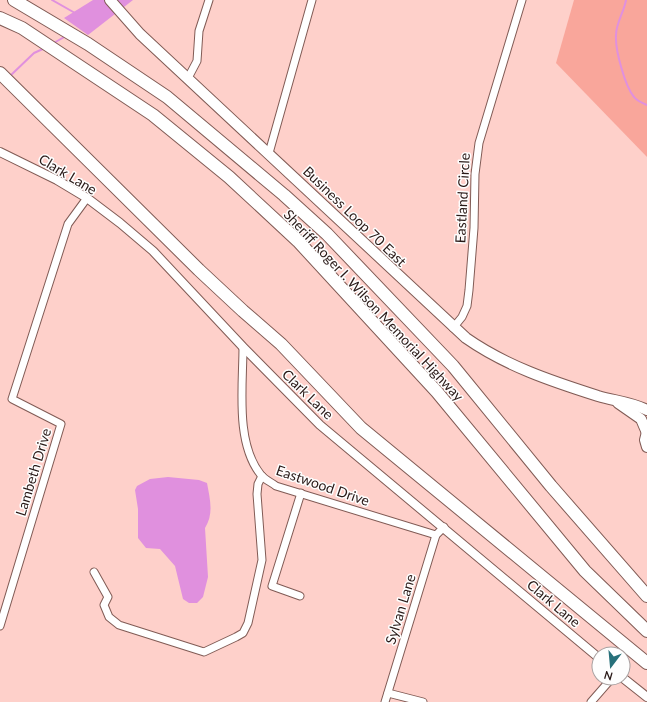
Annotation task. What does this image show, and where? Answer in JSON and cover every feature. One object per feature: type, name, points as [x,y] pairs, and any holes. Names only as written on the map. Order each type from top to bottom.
[{"type":"highway","name":"Sheriff Roger I. Wilson Memorial Highway","points":[[14,0],[88,44],[167,97],[284,195],[327,234],[453,366],[551,486],[647,596]]},
{"type":"highway","name":"Sheriff Roger I. Wilson Memorial Highway","points":[[0,18],[22,28],[153,115],[229,178],[298,241],[437,392],[585,571],[647,631]]},
{"type":"highway","points":[[0,73],[199,270],[243,312],[281,344],[361,428],[647,663]]},
{"type":"main road","name":"Business Loop 70 East","points":[[110,0],[140,34],[269,153],[453,328],[484,350],[506,363],[560,383],[614,400],[637,405],[647,410]]},
{"type":"main road","name":"Business Loop 70 East","points":[[614,400],[641,419],[647,432]]},
{"type":"main road","points":[[647,432],[645,440],[647,447]]},
{"type":"street","points":[[188,78],[197,61],[199,31],[209,0]]},
{"type":"street","points":[[269,153],[312,0]]},
{"type":"street","name":"Eastland Circle","points":[[453,328],[462,317],[467,306],[474,228],[475,174],[479,143],[522,0]]},
{"type":"street","name":"Clark Lane","points":[[0,152],[51,177],[87,198],[120,223],[153,251],[243,347],[320,425],[591,651]]},
{"type":"street","name":"Lambeth Drive","points":[[0,626],[61,424],[12,399],[68,224],[87,198]]},
{"type":"street","name":"Eastwood Drive","points":[[243,347],[243,413],[246,444],[254,464],[262,476],[276,486],[436,536]]},
{"type":"street","points":[[94,572],[108,597],[104,606],[110,617],[119,625],[204,652],[236,637],[242,632],[248,623],[262,560],[256,494],[258,484],[262,476]]},
{"type":"street","points":[[300,596],[272,586],[301,493]]},
{"type":"street","name":"Sylvan Lane","points":[[386,702],[436,536],[444,527]]},
{"type":"street","points":[[631,685],[647,698]]},
{"type":"street","points":[[591,702],[605,686]]},
{"type":"street","points":[[388,692],[423,702]]},
{"type":"shaded area","points":[[93,0],[133,0],[88,35],[64,18]]},
{"type":"shaded area","points":[[574,0],[647,0],[647,157],[556,63]]},
{"type":"shaded area","points":[[168,477],[199,480],[207,483],[210,506],[210,517],[205,528],[208,577],[203,597],[197,603],[189,603],[183,599],[175,566],[160,549],[146,548],[138,538],[138,509],[135,490],[137,486],[150,479]]},
{"type":"waterway","points":[[52,0],[75,13]]},
{"type":"waterway","points":[[626,0],[616,31],[616,42],[619,58],[624,77],[631,92],[637,100],[647,105]]},
{"type":"waterway","points":[[52,44],[66,36]]},
{"type":"waterway","points":[[10,76],[34,53],[45,48]]}]
